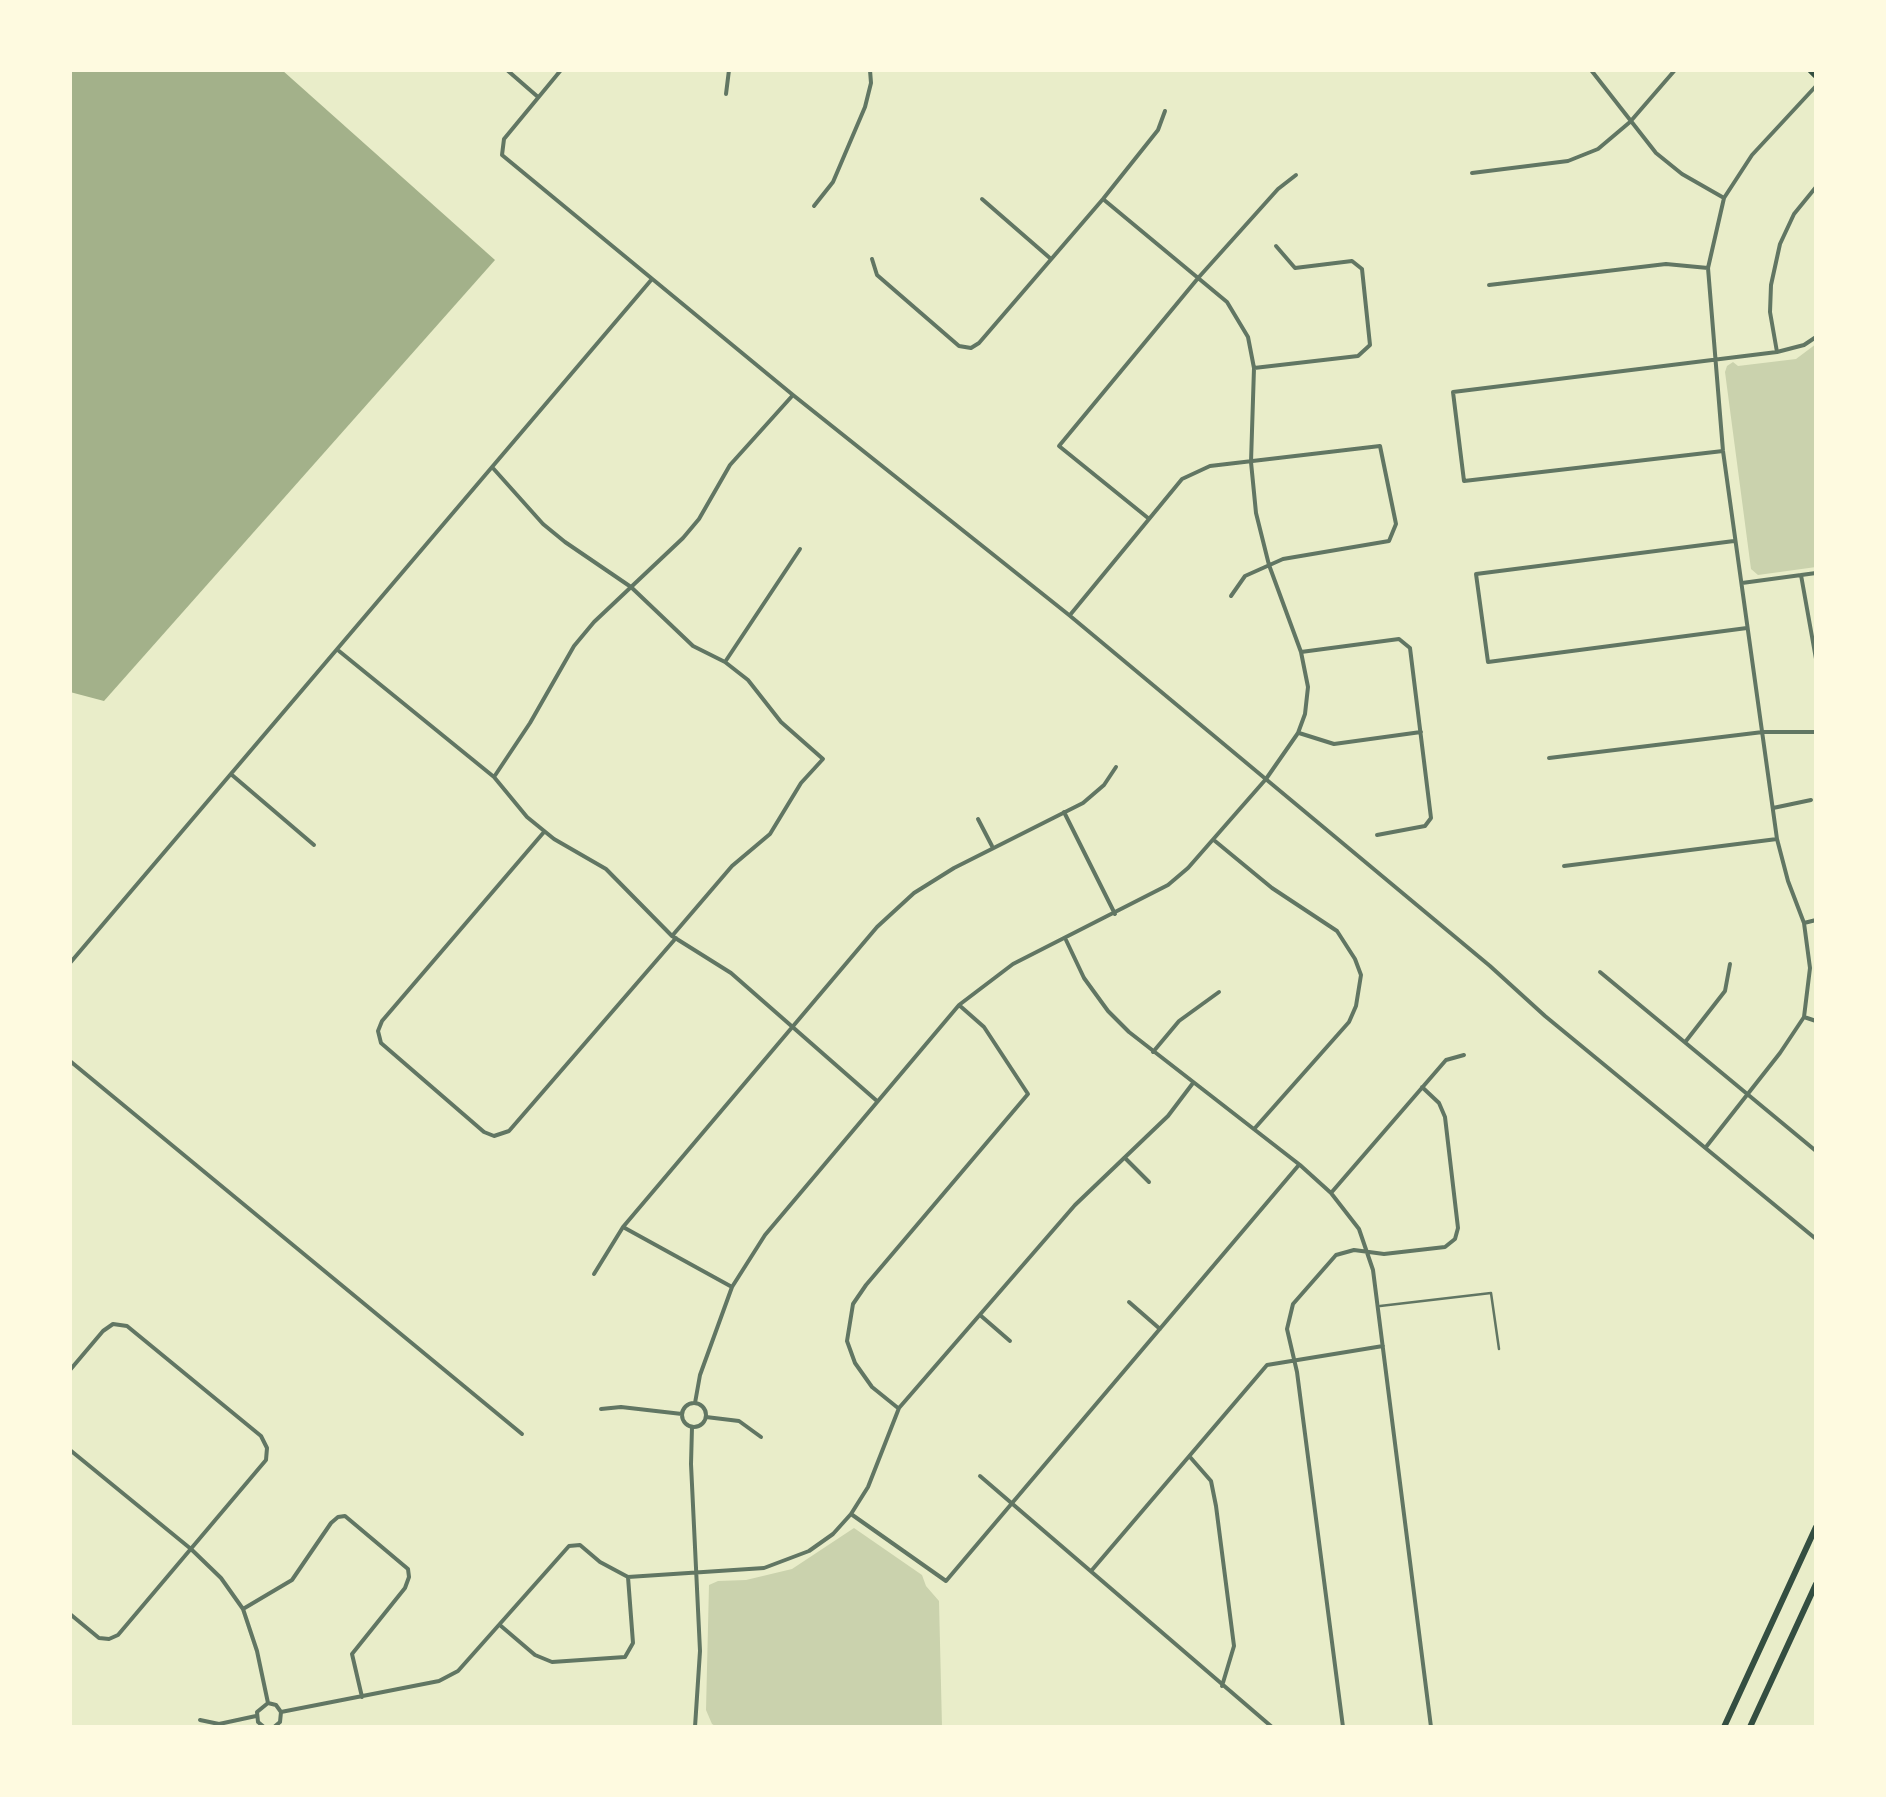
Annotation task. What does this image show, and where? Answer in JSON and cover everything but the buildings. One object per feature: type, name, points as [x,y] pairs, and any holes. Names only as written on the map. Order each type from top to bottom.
[{"type":"main road","points":[[1810,70],[1816,76]]},
{"type":"main road","points":[[1724,1727],[1816,1528]]},
{"type":"main road","points":[[1750,1727],[1816,1584]]},
{"type":"street","points":[[508,70],[538,96]]},
{"type":"street","points":[[561,70],[504,139],[502,155],[793,395],[1070,615],[1816,1239]]},
{"type":"street","points":[[726,94],[729,70]]},
{"type":"street","points":[[814,206],[833,182],[865,107],[872,83],[870,70]]},
{"type":"street","points":[[1591,70],[1656,153],[1682,174],[1724,198]]},
{"type":"street","points":[[1472,173],[1568,161],[1598,149],[1630,122],[1676,70]]},
{"type":"street","points":[[1706,1148],[1804,1017],[1810,968],[1804,924],[1777,839],[1723,451],[1708,268],[1724,198],[1752,156],[1816,86]]},
{"type":"street","points":[[872,258],[877,275],[959,346],[971,348],[979,344],[1103,199],[1158,130],[1166,111]]},
{"type":"street","points":[[1148,519],[1059,446],[1200,277],[1278,189],[1296,175]]},
{"type":"street","points":[[1776,352],[1770,312],[1771,285],[1780,244],[1794,214],[1816,187]]},
{"type":"street","points":[[982,199],[1051,259]]},
{"type":"street","points":[[695,1403],[700,1375],[732,1287],[765,1235],[959,1005],[1013,964],[1168,885],[1215,840],[1266,779],[1298,733],[1305,714],[1308,687],[1301,652],[1269,565],[1256,513],[1251,462],[1254,368],[1248,337],[1227,302],[1103,199]]},
{"type":"street","points":[[1254,368],[1358,356],[1370,345],[1362,270],[1352,261],[1295,268],[1276,246]]},
{"type":"street","points":[[1489,285],[1666,264],[1708,268]]},
{"type":"street","points":[[70,963],[652,279]]},
{"type":"street","points":[[1723,451],[1464,481],[1453,392],[1776,352],[1804,346],[1816,337]]},
{"type":"street","points":[[494,776],[574,646],[683,538],[730,465],[793,395]]},
{"type":"street","points":[[1070,615],[1182,479],[1210,466],[1380,446],[1396,524],[1389,541],[1283,558],[1245,576],[1231,596]]},
{"type":"street","points":[[492,466],[544,524],[631,587],[693,646],[725,662],[748,680],[781,722],[823,759],[770,834],[732,866],[509,1132],[494,1136],[484,1132],[381,1043],[378,1031],[382,1021],[544,831]]},
{"type":"street","points":[[1734,540],[1476,574],[1488,662],[1748,628]]},
{"type":"street","points":[[725,662],[800,550]]},
{"type":"street","points":[[1742,582],[1816,572]]},
{"type":"street","points":[[1800,574],[1816,659]]},
{"type":"street","points":[[1301,652],[1400,638],[1410,648],[1431,818],[1425,826],[1378,835]]},
{"type":"street","points":[[339,650],[494,776],[527,817],[606,869],[674,937],[731,973],[878,1102]]},
{"type":"street","points":[[1298,733],[1334,744],[1421,732]]},
{"type":"street","points":[[1550,758],[1762,732],[1816,732]]},
{"type":"street","points":[[594,1274],[623,1227],[890,916],[914,893],[992,846],[1083,803],[1104,785],[1116,767]]},
{"type":"street","points":[[232,775],[314,845]]},
{"type":"street","points":[[1773,808],[1811,800]]},
{"type":"street","points":[[1064,812],[1115,914]]},
{"type":"street","points":[[978,819],[992,846]]},
{"type":"street","points":[[1564,866],[1777,839]]},
{"type":"street","points":[[1215,840],[1272,888],[1336,931],[1361,975],[1349,1022],[1255,1128]]},
{"type":"street","points":[[1804,924],[1816,920]]},
{"type":"street","points":[[1066,940],[1084,978],[1108,1011],[1153,1052],[1255,1128],[1331,1192],[1346,1209],[1369,1251],[1431,1727]]},
{"type":"street","points":[[1685,1043],[1725,991],[1730,964]]},
{"type":"street","points":[[1600,972],[1816,1151]]},
{"type":"street","points":[[1153,1052],[1178,1022],[1219,992]]},
{"type":"street","points":[[899,1408],[872,1387],[855,1363],[847,1341],[854,1304],[1028,1094],[984,1027],[959,1005]]},
{"type":"street","points":[[1804,1017],[1816,1022]]},
{"type":"street","points":[[1331,1192],[1446,1060],[1464,1055]]},
{"type":"street","points":[[70,1061],[522,1434]]},
{"type":"street","points":[[281,1712],[439,1681],[458,1672],[569,1546],[580,1545],[600,1562],[628,1577],[696,1574],[764,1568],[790,1560],[833,1534],[868,1487],[899,1408],[1075,1204],[1168,1116],[1193,1082]]},
{"type":"street","points":[[1343,1727],[1288,1329],[1293,1304],[1336,1256],[1354,1250],[1384,1254],[1445,1247],[1455,1239],[1458,1228],[1445,1117],[1439,1103],[1422,1086]]},
{"type":"street","points":[[1124,1158],[1149,1182]]},
{"type":"street","points":[[851,1514],[946,1581],[1300,1165]]},
{"type":"street","points":[[623,1227],[732,1287]]},
{"type":"street","points":[[1128,1302],[1160,1329]]},
{"type":"street","points":[[980,1316],[1010,1341]]},
{"type":"street","points":[[70,1370],[103,1331],[113,1324],[127,1326],[261,1436],[266,1448],[266,1460],[118,1635],[99,1638],[70,1614]]},
{"type":"street","points":[[1092,1570],[1267,1365],[1382,1346]]},
{"type":"street","points":[[692,1427],[684,1422],[682,1414],[686,1406],[695,1403]]},
{"type":"street","points":[[695,1403],[706,1416]]},
{"type":"street","points":[[601,1409],[621,1406],[682,1414]]},
{"type":"street","points":[[692,1427],[701,1424],[706,1416]]},
{"type":"street","points":[[706,1416],[739,1421],[761,1437]]},
{"type":"street","points":[[692,1427],[700,1677],[695,1727]]},
{"type":"street","points":[[70,1450],[221,1578],[243,1609],[268,1703]]},
{"type":"street","points":[[1189,1456],[1210,1482],[1216,1506],[1234,1646],[1222,1686]]},
{"type":"street","points":[[980,1476],[1272,1727]]},
{"type":"street","points":[[243,1609],[292,1580],[332,1523],[345,1516],[408,1569],[409,1576],[406,1588],[352,1654],[362,1696]]},
{"type":"street","points":[[501,1626],[536,1655],[552,1662],[625,1657],[633,1643],[628,1577]]},
{"type":"street","points":[[256,1716],[259,1708],[268,1703],[276,1706],[281,1712],[280,1722],[274,1727]]},
{"type":"street","points":[[200,1720],[219,1724],[256,1716]]},
{"type":"street","points":[[256,1716],[264,1727]]},
{"type":"lane","points":[[1378,1306],[1491,1293],[1499,1349]]},
{"type":"shaded area","points":[[70,70],[282,70],[495,260],[104,701],[70,692]]},
{"type":"shaded area","points":[[1816,344],[1816,567],[1758,575],[1751,569],[1725,372],[1733,362],[1738,366],[1796,359]]},
{"type":"shaded area","points":[[854,1528],[922,1575],[939,1601],[942,1727],[712,1724],[706,1710],[709,1585],[792,1569]]}]
